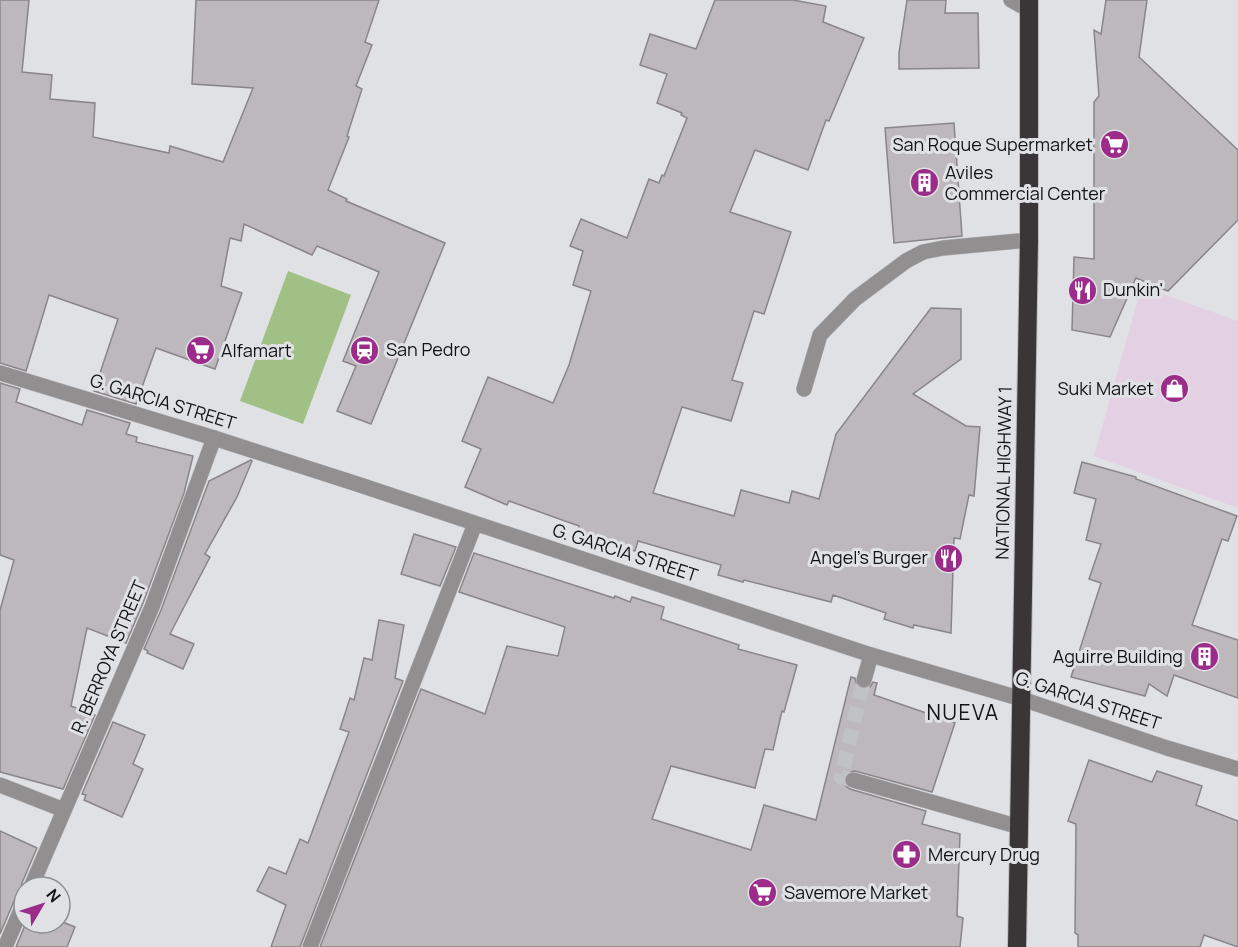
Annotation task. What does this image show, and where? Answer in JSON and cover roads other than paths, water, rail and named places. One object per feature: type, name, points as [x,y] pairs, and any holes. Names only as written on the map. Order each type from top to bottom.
[{"type":"highway","name":"NATIONAL HIGHWAY 1","points":[[1017,947],[1029,240],[1029,5]]},
{"type":"street","points":[[1011,0],[1029,5]]},
{"type":"street","points":[[804,388],[820,335],[855,299],[906,261],[923,252],[943,248],[1029,240]]},
{"type":"street","name":"G. GARCIA STREET","points":[[0,373],[214,438],[871,655],[1022,699],[1238,770]]},
{"type":"street","name":"R. BERROYA STREET","points":[[36,875],[152,607],[214,438]]},
{"type":"street","points":[[310,947],[475,524]]},
{"type":"street","points":[[864,680],[871,655]]},
{"type":"street","points":[[853,780],[1020,827]]},
{"type":"street","points":[[0,785],[64,810]]},
{"type":"street","points":[[5,947],[12,931]]},
{"type":"tunnel","points":[[853,780],[841,777],[864,680]]},
{"type":"place","name":"San Roque Supermarket","points":[[1114,145]]},
{"type":"place","name":"Aviles Commercial Center","points":[[924,183]]},
{"type":"place","name":"Dunkin'","points":[[1082,290]]},
{"type":"place","name":"San Pedro","points":[[365,350]]},
{"type":"place","name":"Alfamart","points":[[200,351]]},
{"type":"place","name":"Suki Market","points":[[1175,389]]},
{"type":"place","name":"Angel's Burger","points":[[949,558]]},
{"type":"place","name":"Aguirre Building","points":[[1204,657]]},
{"type":"place","name":"Mercury Drug","points":[[907,855]]},
{"type":"place","name":"Savemore Market","points":[[763,893]]},
{"type":"district","name":"NUEVA","points":[[963,713]]}]
